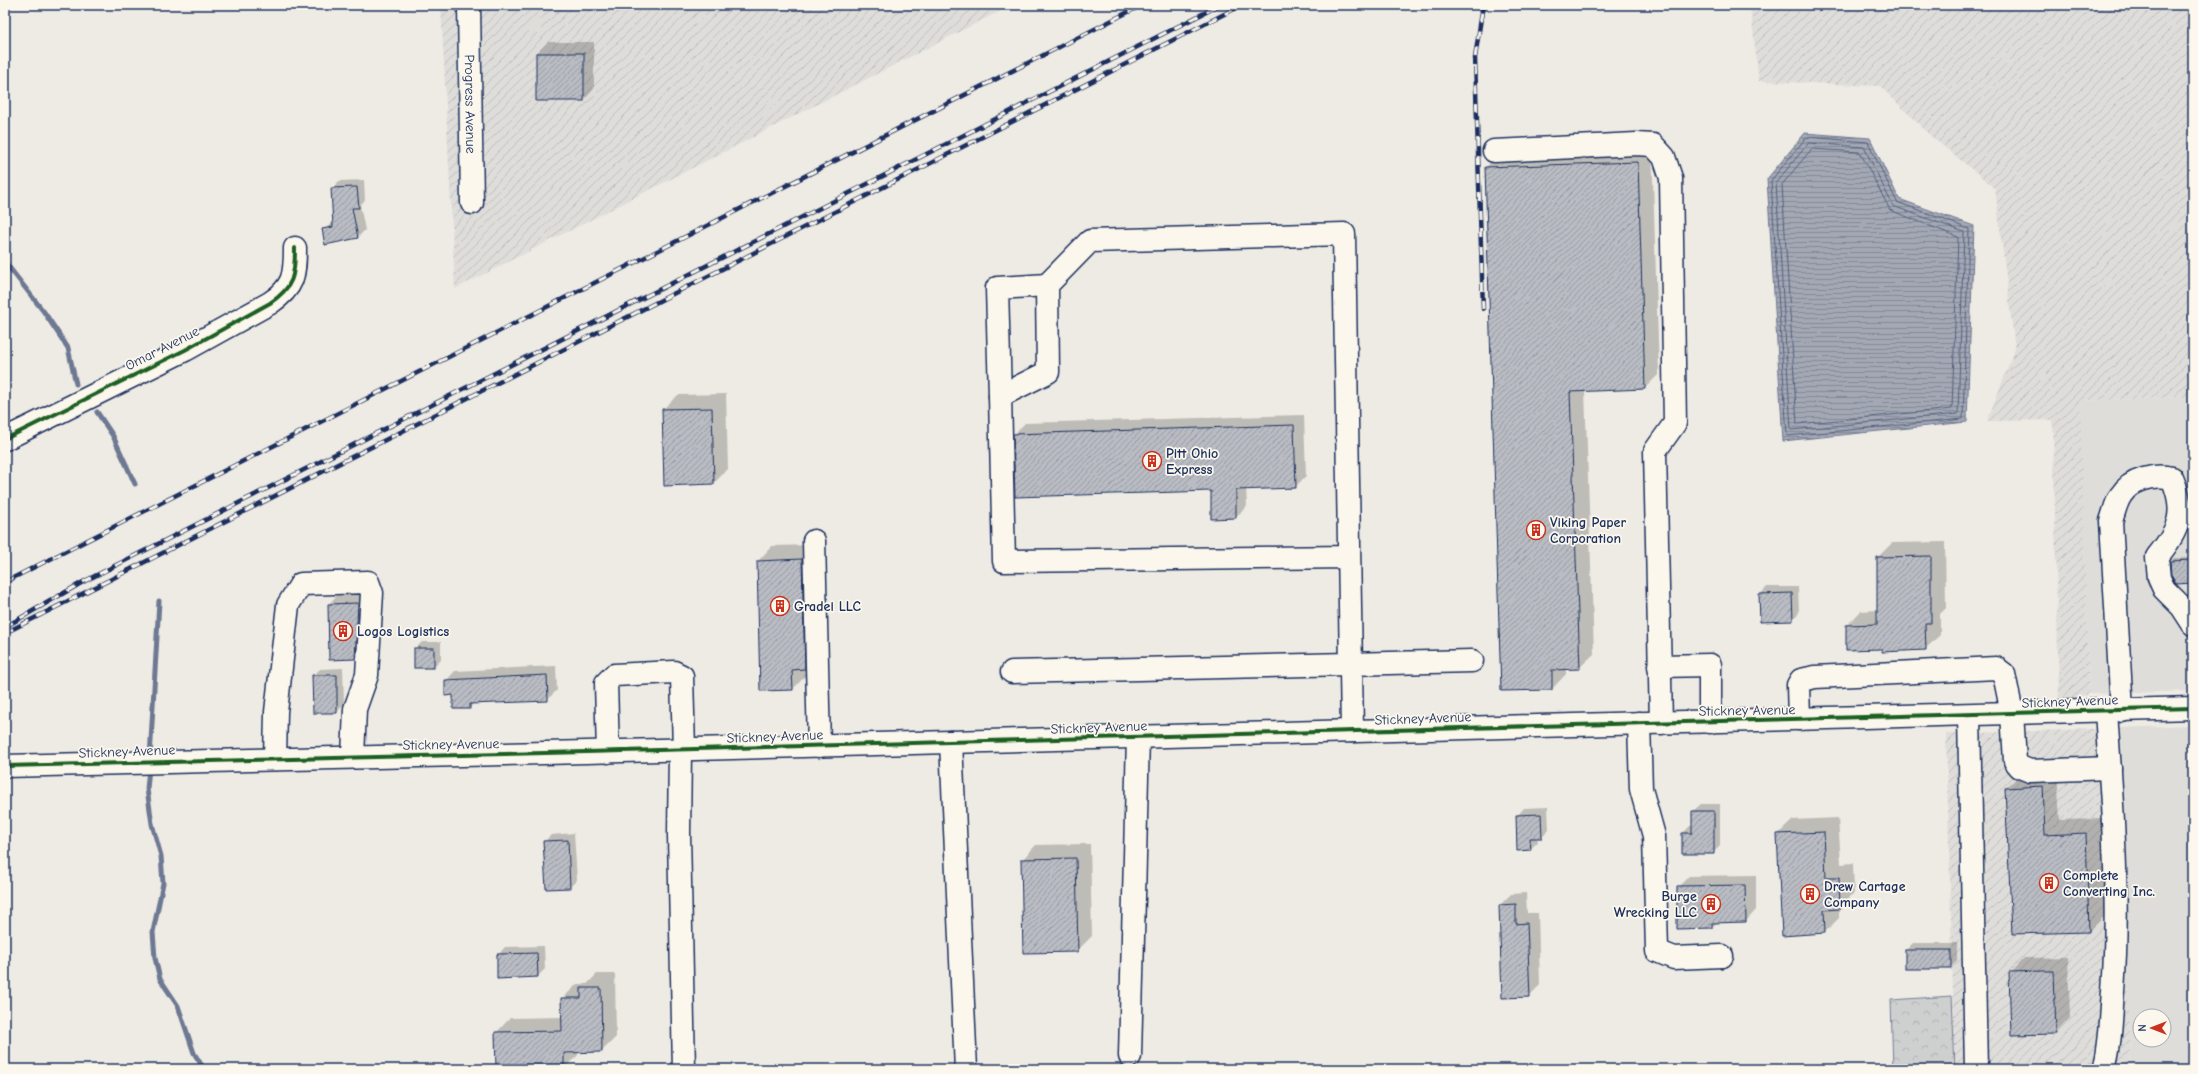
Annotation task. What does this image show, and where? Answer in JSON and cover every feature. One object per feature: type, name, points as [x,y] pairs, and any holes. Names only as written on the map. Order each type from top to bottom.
[{"type":"street","name":"Progress Avenue","points":[[469,5],[472,203]]},
{"type":"street","points":[[1494,151],[1636,144],[1653,145],[1664,157],[1671,178],[1675,423],[1655,451],[1661,723]]},
{"type":"street","points":[[1349,557],[1004,561],[997,288],[1047,285],[1090,241],[1344,234],[1352,731]]},
{"type":"street","name":"Omar Avenue","points":[[5,439],[185,350],[270,303],[279,297],[290,284],[294,273],[295,248]]},
{"type":"street","points":[[1000,396],[1048,372],[1047,285]]},
{"type":"street","points":[[2104,1069],[2110,1024],[2116,941],[2116,868],[2110,768],[2114,711],[2111,521],[2121,494],[2142,479],[2156,476],[2172,478],[2178,492],[2180,520],[2174,534],[2157,557],[2158,578],[2164,589],[2182,607],[2193,624]]},
{"type":"street","points":[[814,541],[818,746]]},
{"type":"street","points":[[275,759],[276,712],[288,605],[301,584],[368,582],[372,593],[367,675],[355,709],[353,757]]},
{"type":"street","points":[[1012,672],[1472,661]]},
{"type":"street","points":[[1659,666],[1710,665],[1710,722]]},
{"type":"street","points":[[1799,719],[1798,685],[1801,680],[1815,677],[1996,668],[2004,674],[2012,713],[2015,761],[2020,767],[2030,771],[2110,768]]},
{"type":"street","points":[[608,752],[606,683],[614,675],[674,672],[682,676],[682,750],[679,828],[684,1069]]},
{"type":"street","name":"Stickney Avenue","points":[[5,766],[608,752],[2193,708]]},
{"type":"street","points":[[1969,715],[1976,1069]]},
{"type":"street","points":[[1639,723],[1641,789],[1654,836],[1657,951],[1674,958],[1722,956]]},
{"type":"street","points":[[1130,1056],[1138,737]]},
{"type":"street","points":[[951,742],[966,1069]]},
{"type":"shaded area","points":[[441,5],[1012,5],[455,289]]},
{"type":"shaded area","points":[[1750,5],[2193,5],[2193,397],[2080,401],[2089,694],[2059,702],[2053,420],[1987,421],[2015,349],[1995,188],[1932,137],[1880,86],[1759,81]]},
{"type":"shaded area","points":[[2193,397],[2193,691],[2089,694],[2079,401]]},
{"type":"shaded area","points":[[2193,725],[2193,1069],[2130,1069],[2120,728]]},
{"type":"shaded area","points":[[2120,728],[2130,1069],[1955,1069],[1946,734]]},
{"type":"green space","points":[[1952,996],[1955,1069],[1893,1069],[1891,1000]]},
{"type":"water","points":[[1805,133],[1870,138],[1899,199],[1974,226],[1967,422],[1783,441],[1767,179]]},
{"type":"building","points":[[536,53],[584,53],[584,101],[536,101]]},
{"type":"building","name":"Viking Paper Corporation","points":[[1638,162],[1645,389],[1570,392],[1580,669],[1552,670],[1552,690],[1501,691],[1485,167]]},
{"type":"building","points":[[357,187],[359,208],[352,208],[358,238],[325,245],[322,229],[333,227],[331,188]]},
{"type":"building","points":[[712,408],[714,484],[664,486],[662,409]]},
{"type":"building","name":"Pitt Ohio Express","points":[[1294,425],[1296,488],[1236,490],[1236,518],[1211,519],[1211,491],[1015,497],[1013,434]]},
{"type":"building","points":[[1931,556],[1931,623],[1925,623],[1926,650],[1882,652],[1882,649],[1846,650],[1846,625],[1877,624],[1877,557]]},
{"type":"building","name":"Gradel LLC","points":[[802,559],[805,669],[792,670],[793,690],[760,691],[757,561]]},
{"type":"building","points":[[2193,560],[2193,583],[2176,584],[2171,575],[2170,561]]},
{"type":"building","points":[[1792,593],[1793,621],[1760,622],[1759,594]]},
{"type":"building","name":"Logos Logistics","points":[[358,603],[355,659],[329,660],[328,604]]},
{"type":"building","points":[[414,648],[434,648],[434,668],[414,668]]},
{"type":"building","name":"Logos Logistics","points":[[312,675],[337,675],[337,713],[313,713]]},
{"type":"building","points":[[547,675],[548,701],[470,704],[470,709],[453,709],[453,695],[445,696],[445,680]]},
{"type":"building","name":"Complete Converting Inc.","points":[[2043,786],[2045,835],[2086,833],[2089,932],[2012,934],[2005,788]]},
{"type":"building","points":[[1692,811],[1714,811],[1714,854],[1682,854],[1682,833],[1692,833]]},
{"type":"building","points":[[1541,814],[1542,838],[1530,838],[1531,850],[1517,851],[1516,815]]},
{"type":"building","name":"Drew Cartage Company","points":[[1824,832],[1826,878],[1839,878],[1840,909],[1824,910],[1825,933],[1782,936],[1777,834]]},
{"type":"building","points":[[568,840],[570,888],[546,889],[543,841]]},
{"type":"building","points":[[1076,858],[1078,952],[1023,953],[1021,859]]},
{"type":"building","name":"Burge Wrecking LLC","points":[[1745,885],[1746,922],[1712,923],[1712,928],[1677,929],[1677,886]]},
{"type":"building","points":[[1516,904],[1516,924],[1527,923],[1530,997],[1502,998],[1499,905]]},
{"type":"building","points":[[1905,950],[1951,950],[1951,969],[1905,969]]},
{"type":"building","points":[[537,953],[538,977],[497,979],[497,954]]},
{"type":"building","points":[[2054,971],[2056,1034],[2011,1035],[2009,972]]},
{"type":"building","points":[[581,988],[601,988],[602,1052],[564,1053],[564,1069],[496,1069],[495,1032],[562,1031],[561,998],[581,998]]},
{"type":"waterway","points":[[5,262],[44,312],[68,348],[76,384]]},
{"type":"waterway","points":[[97,412],[113,436],[135,484]]},
{"type":"waterway","points":[[150,758],[159,601]]},
{"type":"waterway","points":[[149,768],[147,789],[152,824],[161,856],[163,883],[153,932],[155,958],[160,979],[178,1006],[194,1053],[204,1069]]},
{"type":"railway","points":[[5,582],[1142,5]]},
{"type":"railway","points":[[5,627],[83,582],[1220,5]]},
{"type":"railway","points":[[5,633],[1242,5]]},
{"type":"railway","points":[[1483,5],[1475,58],[1483,309]]},
{"type":"cycle path","points":[[5,439],[185,350],[270,303],[284,291],[292,280],[295,248]]},
{"type":"cycle path","points":[[5,766],[586,752],[2193,708]]},
{"type":"place","name":"Pitt Ohio Express","points":[[1152,461]]},
{"type":"place","name":"Viking Paper Corporation","points":[[1536,530]]},
{"type":"place","name":"Gradel LLC","points":[[780,606]]},
{"type":"place","name":"Logos Logistics","points":[[343,631]]},
{"type":"place","name":"Complete Converting Inc.","points":[[2049,883]]},
{"type":"place","name":"Drew Cartage Company","points":[[1810,894]]},
{"type":"place","name":"Burge Wrecking LLC","points":[[1711,904]]}]
